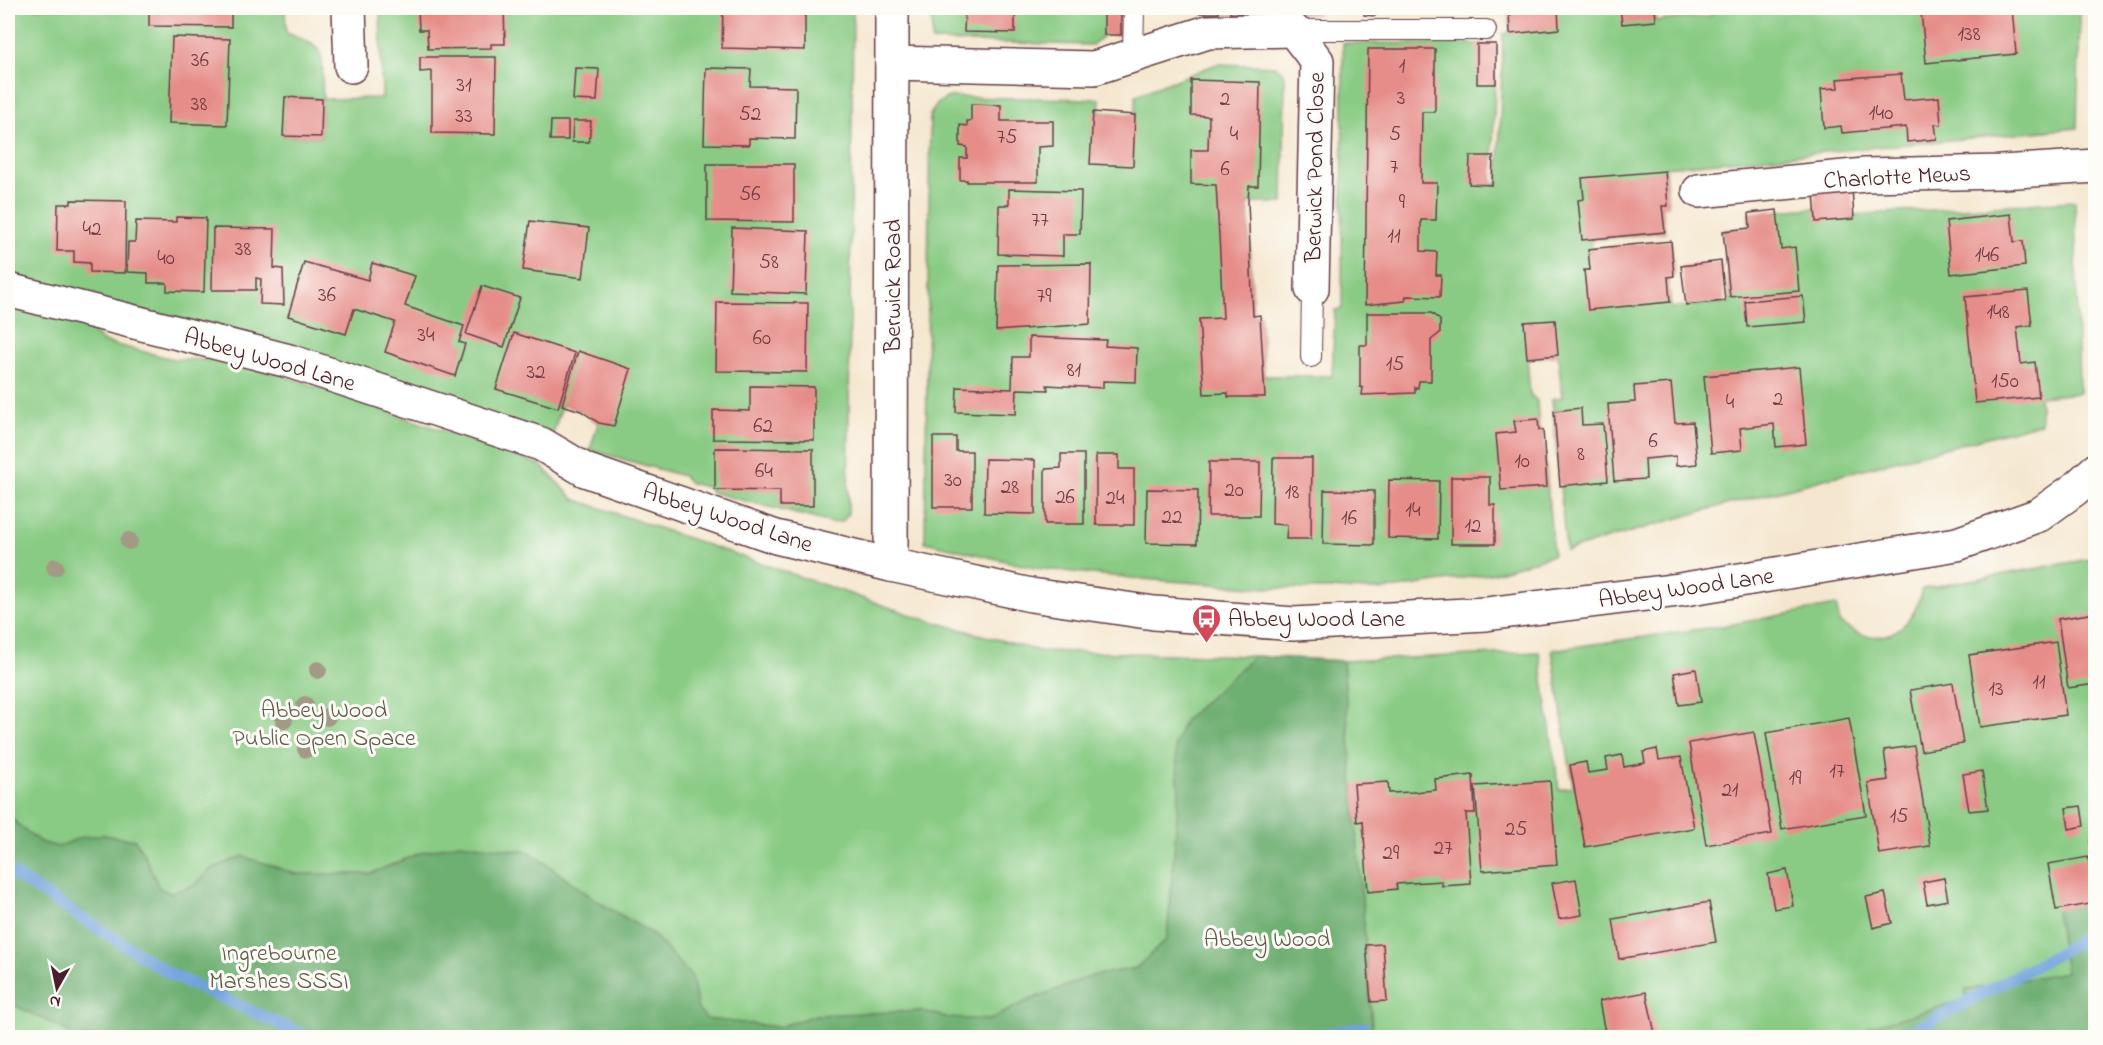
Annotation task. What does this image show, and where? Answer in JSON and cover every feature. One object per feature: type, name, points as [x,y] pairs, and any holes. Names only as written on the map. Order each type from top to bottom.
[{"type":"street","points":[[349,8],[351,66]]},
{"type":"street","name":"Berwick Road","points":[[891,565],[892,8]]},
{"type":"street","points":[[892,63],[1094,68],[1208,32],[1293,30]]},
{"type":"street","name":"Berwick Pond Close","points":[[1293,30],[1317,61],[1312,289]]},
{"type":"street","name":"Charlotte Mews","points":[[1699,191],[1865,175],[2001,172],[2096,166]]},
{"type":"street","name":"Abbey Wood Lane","points":[[8,290],[289,361],[541,444],[585,470],[776,537],[891,565],[1032,595],[1154,613],[1294,624],[1486,614],[1679,590],[1958,544],[2039,515],[2096,470]]},
{"type":"lane","points":[[1133,56],[1134,8]]},
{"type":"lane","points":[[1293,30],[1486,30]]},
{"type":"lane","name":"Berwick Pond Close","points":[[1311,357],[1312,289]]},
{"type":"green space","points":[[8,8],[285,8],[286,33],[312,44],[321,56],[323,99],[382,98],[380,8],[853,8],[848,513],[843,521],[832,523],[710,492],[710,488],[690,483],[683,476],[590,450],[598,423],[581,411],[562,405],[552,437],[8,278]],"holes":[[[285,97],[322,99],[321,137],[283,136]]]},
{"type":"green space","points":[[932,8],[1121,8],[1121,35],[1104,35],[1092,45],[932,41]]},
{"type":"green space","points":[[1149,8],[1655,8],[1656,21],[1711,16],[1711,8],[2080,8],[2077,128],[1665,167],[1668,206],[1662,206],[1665,232],[1591,240],[1592,249],[1671,241],[1674,276],[1668,277],[1671,308],[1730,302],[1723,231],[1750,228],[1749,213],[1816,208],[1854,219],[1854,215],[2075,201],[2079,393],[2039,397],[2041,423],[1706,510],[1566,551],[1552,399],[1562,397],[1558,355],[1527,358],[1530,394],[1537,401],[1539,429],[1543,430],[1553,555],[1495,573],[1384,590],[1267,588],[1141,579],[1035,568],[925,542],[930,115],[937,104],[948,97],[1100,99],[1099,112],[1135,115],[1136,95],[1217,64],[1275,66],[1282,71],[1285,80],[1283,203],[1248,203],[1253,315],[1260,315],[1264,376],[1332,376],[1335,310],[1342,309],[1343,43],[1496,44],[1492,184],[1498,184],[1503,34],[1510,33],[1509,14],[1379,11],[1375,12],[1375,16],[1364,15],[1364,11],[1317,10],[1317,14],[1287,13],[1287,18],[1253,14],[1149,10]]},
{"type":"green space","name":"Abbey Wood Public Open Space","points":[[8,306],[81,322],[104,342],[173,359],[217,360],[282,375],[539,464],[574,499],[920,618],[1039,651],[1254,656],[1343,661],[1539,652],[1559,790],[1573,787],[1552,650],[1722,626],[1836,605],[1840,623],[1868,636],[1880,636],[1892,633],[1911,617],[1922,589],[2095,558],[2095,1037],[8,1038]]},
{"type":"green space","name":"Abbey Wood","points":[[1254,656],[1343,661],[1373,1037],[70,1037],[67,1031],[8,1002],[8,816],[40,842],[58,847],[82,837],[105,835],[135,840],[159,888],[170,893],[195,885],[211,869],[243,856],[296,874],[370,874],[417,854],[459,843],[530,852],[597,901],[653,934],[692,977],[698,1010],[707,1019],[779,1027],[815,1015],[920,1011],[950,1018],[990,1020],[1027,1001],[1091,976],[1136,968],[1167,939],[1179,791],[1175,744],[1184,721]]},
{"type":"green space","points":[[2095,903],[2095,1037],[1872,1038],[1869,1027],[1967,999],[1965,990],[2066,972],[2056,910]]},
{"type":"building","points":[[149,8],[231,8],[231,27],[149,26]]},
{"type":"building","points":[[418,8],[504,8],[505,44],[491,44],[491,48],[428,49],[427,30],[419,30]]},
{"type":"building","points":[[723,8],[805,8],[805,50],[722,48]]},
{"type":"building","points":[[965,8],[1015,8],[1015,33],[964,32]]},
{"type":"building","points":[[1104,8],[1121,8],[1121,35],[1104,35]]},
{"type":"building","points":[[1173,8],[1190,8],[1190,11],[1173,11]]},
{"type":"building","points":[[1199,8],[1219,8],[1219,13],[1198,13]]},
{"type":"building","points":[[1230,8],[1287,8],[1287,18],[1254,17],[1254,14],[1230,13]]},
{"type":"building","points":[[1291,8],[1317,8],[1317,14],[1291,13]]},
{"type":"building","points":[[1330,8],[1362,8],[1362,11],[1330,10]]},
{"type":"building","points":[[1364,8],[1375,8],[1375,16],[1364,15]]},
{"type":"building","points":[[1379,8],[1431,8],[1431,12],[1379,11]]},
{"type":"building","points":[[1434,8],[1502,8],[1501,14],[1434,13]]},
{"type":"building","points":[[1558,8],[1559,29],[1510,34],[1509,12]]},
{"type":"building","points":[[1620,8],[1655,8],[1656,21],[1622,24]]},
{"type":"building","points":[[1971,8],[2012,8],[2016,54],[1926,63],[1921,12]]},
{"type":"building","points":[[172,37],[230,39],[227,125],[169,123]]},
{"type":"building","points":[[1477,44],[1496,44],[1496,84],[1477,84]]},
{"type":"building","points":[[1368,49],[1435,49],[1435,112],[1422,112],[1421,183],[1437,183],[1436,220],[1421,220],[1421,251],[1437,252],[1436,275],[1441,275],[1440,297],[1406,296],[1405,301],[1365,305]]},
{"type":"building","points":[[420,57],[496,57],[495,134],[432,133],[432,71],[420,72]]},
{"type":"building","points":[[575,68],[599,69],[597,101],[573,100]]},
{"type":"building","points":[[706,68],[751,69],[750,86],[796,87],[795,139],[749,138],[749,145],[704,144]]},
{"type":"building","points":[[1901,74],[1904,100],[1939,97],[1941,125],[1935,124],[1937,139],[1907,142],[1906,127],[1842,133],[1841,126],[1824,128],[1821,89],[1838,88],[1837,79]]},
{"type":"building","points":[[1191,80],[1260,82],[1258,186],[1249,186],[1248,202],[1253,316],[1260,315],[1265,397],[1228,397],[1228,393],[1204,394],[1199,319],[1223,318],[1216,185],[1191,184],[1191,150],[1208,150],[1209,116],[1191,115]]},
{"type":"building","points":[[285,97],[322,99],[321,137],[283,136]]},
{"type":"building","points":[[971,104],[1001,105],[1001,121],[1053,121],[1053,146],[1038,147],[1038,182],[967,182],[967,180],[960,180],[960,158],[967,158],[967,147],[960,146],[960,125],[967,126],[967,121],[971,121]]},
{"type":"building","points":[[1093,112],[1135,115],[1133,166],[1090,164]]},
{"type":"building","points":[[551,121],[568,121],[568,140],[550,140]]},
{"type":"building","points":[[573,121],[591,121],[589,142],[572,142]]},
{"type":"building","points":[[1470,156],[1493,156],[1492,185],[1469,184]]},
{"type":"building","points":[[707,164],[794,164],[794,222],[707,221]]},
{"type":"building","points":[[1665,171],[1668,206],[1662,206],[1665,232],[1582,240],[1578,200],[1584,199],[1582,178]]},
{"type":"building","points":[[1852,188],[1854,219],[1816,222],[1814,192]]},
{"type":"building","points":[[1009,189],[1081,191],[1080,234],[1063,234],[1063,256],[998,254],[999,205],[1009,205]]},
{"type":"building","points":[[71,200],[126,201],[125,273],[90,272],[90,263],[74,262],[74,251],[57,251],[58,204],[71,204]]},
{"type":"building","points":[[1777,210],[1781,249],[1795,247],[1799,291],[1730,297],[1723,231],[1750,228],[1749,213]]},
{"type":"building","points":[[2011,214],[2014,242],[2023,241],[2025,266],[1951,274],[1946,221]]},
{"type":"building","points":[[176,217],[206,218],[204,292],[167,291],[167,283],[148,283],[148,273],[127,272],[128,242],[135,242],[136,221],[176,222]]},
{"type":"building","points":[[530,221],[589,228],[583,278],[523,270]]},
{"type":"building","points":[[213,228],[275,229],[274,268],[283,269],[284,305],[260,304],[261,279],[256,278],[256,290],[212,290]]},
{"type":"building","points":[[732,228],[808,231],[806,294],[730,291]]},
{"type":"building","points":[[1671,241],[1674,276],[1668,277],[1670,302],[1588,310],[1584,270],[1590,270],[1588,249]]},
{"type":"building","points":[[1721,261],[1725,301],[1686,305],[1681,266]]},
{"type":"building","points":[[304,262],[368,280],[372,263],[415,276],[405,306],[464,326],[459,342],[465,344],[455,376],[385,352],[395,322],[354,309],[346,334],[288,316]]},
{"type":"building","points":[[1091,264],[1090,324],[996,331],[998,265]]},
{"type":"building","points":[[482,286],[520,298],[504,347],[466,334]]},
{"type":"building","points":[[2028,291],[2032,325],[2017,327],[2021,364],[2035,362],[2039,397],[1975,403],[1965,297]]},
{"type":"building","points":[[1803,296],[1806,322],[1747,327],[1745,301]]},
{"type":"building","points":[[717,302],[808,303],[807,372],[716,371]]},
{"type":"building","points":[[1367,313],[1431,313],[1440,320],[1440,333],[1431,340],[1431,381],[1419,381],[1418,388],[1415,387],[1415,393],[1362,395],[1360,345],[1367,345]]},
{"type":"building","points":[[1555,320],[1558,355],[1527,358],[1524,322]]},
{"type":"building","points":[[514,333],[575,353],[558,408],[496,389]]},
{"type":"building","points":[[1029,337],[1106,340],[1105,346],[1137,348],[1136,382],[1103,381],[1103,388],[1047,385],[1048,390],[1017,389],[1016,414],[956,412],[957,387],[1012,389],[1013,357],[1029,357]]},
{"type":"building","points":[[578,351],[631,369],[614,426],[599,423],[581,411],[562,405]]},
{"type":"building","points":[[1799,367],[1806,444],[1776,447],[1774,424],[1740,428],[1742,450],[1711,453],[1704,376]]},
{"type":"building","points":[[1671,383],[1675,423],[1693,422],[1697,464],[1676,466],[1676,456],[1645,459],[1646,479],[1614,481],[1608,404],[1635,402],[1634,386]]},
{"type":"building","points":[[750,386],[814,387],[814,440],[713,439],[713,410],[750,411]]},
{"type":"building","points":[[1581,408],[1582,425],[1603,424],[1608,481],[1560,486],[1554,411]]},
{"type":"building","points":[[1538,419],[1539,430],[1543,430],[1547,487],[1501,490],[1496,434],[1516,432],[1514,421]]},
{"type":"building","points":[[933,437],[956,437],[956,451],[972,451],[972,507],[933,507]]},
{"type":"building","points":[[715,448],[813,449],[813,506],[780,506],[780,491],[715,490]]},
{"type":"building","points":[[1061,454],[1084,454],[1084,524],[1045,524],[1045,469],[1061,468]]},
{"type":"building","points":[[1096,455],[1119,455],[1119,469],[1134,469],[1134,525],[1096,525]]},
{"type":"building","points":[[1273,458],[1312,458],[1311,539],[1286,539],[1287,525],[1272,524]]},
{"type":"building","points":[[985,459],[1035,460],[1035,514],[984,513]]},
{"type":"building","points":[[1209,462],[1260,462],[1259,516],[1208,516]]},
{"type":"building","points":[[1451,477],[1490,477],[1490,505],[1495,505],[1495,544],[1451,544]]},
{"type":"building","points":[[1389,480],[1439,481],[1438,539],[1388,538]]},
{"type":"building","points":[[1147,489],[1198,490],[1197,544],[1146,543]]},
{"type":"building","points":[[1324,490],[1374,491],[1374,545],[1323,544]]},
{"type":"building","points":[[2096,613],[2096,684],[2068,688],[2058,619]]},
{"type":"building","points":[[2056,642],[2066,715],[1980,727],[1969,655]]},
{"type":"building","points":[[1696,669],[1701,702],[1679,705],[1674,673]]},
{"type":"building","points":[[1953,683],[1963,744],[1921,751],[1910,690]]},
{"type":"building","points":[[1849,718],[1866,815],[1782,829],[1766,733]]},
{"type":"building","points":[[1754,732],[1772,834],[1706,845],[1689,743]]},
{"type":"building","points":[[1914,746],[1930,846],[1879,854],[1868,783],[1888,780],[1884,750]]},
{"type":"building","points":[[1657,749],[1659,760],[1681,757],[1694,828],[1585,847],[1570,765],[1586,762],[1588,773],[1608,770],[1606,758],[1622,755],[1624,767],[1645,763],[1643,752]]},
{"type":"building","points":[[1982,771],[1988,809],[1969,811],[1963,774]]},
{"type":"building","points":[[1473,775],[1475,813],[1466,813],[1471,884],[1442,886],[1442,881],[1396,884],[1397,889],[1368,892],[1363,821],[1357,822],[1354,784],[1388,782],[1389,793],[1413,792],[1436,790],[1435,779]]},
{"type":"building","points":[[1550,781],[1557,865],[1482,871],[1475,786]]},
{"type":"building","points":[[2081,806],[2084,826],[2069,829],[2066,808]]},
{"type":"building","points":[[2096,839],[2096,869],[2094,869],[2090,840]]},
{"type":"building","points":[[2088,857],[2096,903],[2056,910],[2048,864]]},
{"type":"building","points":[[1787,870],[1793,906],[1774,909],[1768,874]]},
{"type":"building","points":[[1944,878],[1948,900],[1927,904],[1923,882]]},
{"type":"building","points":[[1576,879],[1582,915],[1559,919],[1552,883]]},
{"type":"building","points":[[1885,893],[1892,923],[1873,928],[1866,897]]},
{"type":"building","points":[[1709,902],[1716,942],[1619,959],[1613,919]]},
{"type":"building","points":[[1383,944],[1387,1001],[1371,1002],[1366,945]]},
{"type":"building","points":[[1646,992],[1656,1038],[1606,1038],[1599,1001]]},
{"type":"waterway","points":[[8,871],[172,975],[310,1038]]},
{"type":"waterway","points":[[1899,1038],[2096,931]]},
{"type":"waterway","points":[[1303,1038],[1364,1028],[1363,1038]]},
{"type":"place","name":"Abbey Wood Lane","points":[[1207,644]]},
{"type":"park label","name":"Ingrebourne Marshes SSSI","points":[[279,966]]}]
